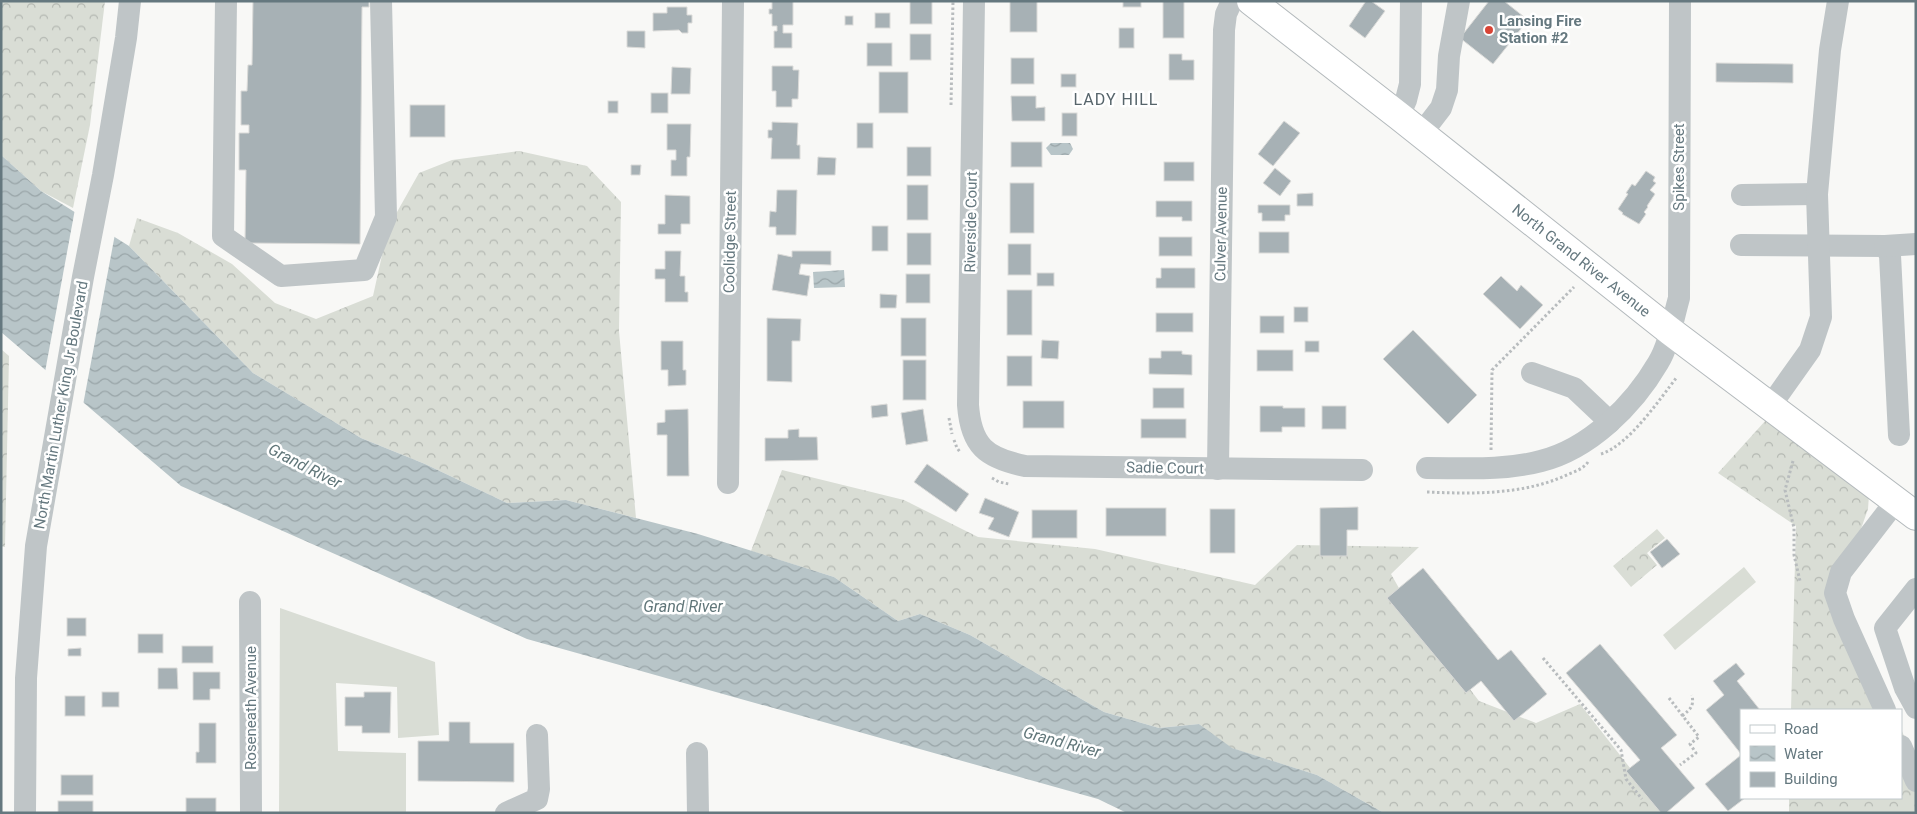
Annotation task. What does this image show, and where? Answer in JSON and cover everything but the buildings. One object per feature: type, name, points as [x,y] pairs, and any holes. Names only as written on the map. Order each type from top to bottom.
[{"type":"main road","name":"North Grand River Avenue","points":[[1251,1],[1400,116],[1420,134],[1670,331],[1906,508]]},
{"type":"street","name":"North Martin Luther King Jr Boulevard","points":[[25,813],[26,678],[31,602],[43,500],[103,175],[126,38],[130,1]]},
{"type":"street","points":[[226,1],[223,236],[281,276],[364,270],[386,217],[381,1]]},
{"type":"street","name":"Coolidge Street","points":[[728,483],[733,1]]},
{"type":"street","name":"Riverside Court","points":[[974,1],[968,405],[969,421],[977,440]]},
{"type":"street","name":"Culver Avenue","points":[[1218,469],[1224,30],[1226,14],[1232,1]]},
{"type":"street","points":[[1400,116],[1410,84],[1411,1]]},
{"type":"street","points":[[1420,134],[1440,108],[1447,90],[1449,56],[1459,1]]},
{"type":"street","name":"Spikes Street","points":[[1670,331],[1679,298],[1680,1]]},
{"type":"street","points":[[1771,405],[1810,350],[1821,317],[1817,194],[1830,50],[1838,1]]},
{"type":"street","points":[[1742,195],[1817,194]]},
{"type":"street","points":[[1741,245],[1884,246],[1916,244]]},
{"type":"street","points":[[1884,246],[1890,255],[1899,435]]},
{"type":"street","points":[[1427,468],[1491,468],[1542,461],[1573,449],[1610,422],[1637,392],[1659,362],[1670,331]]},
{"type":"street","points":[[1532,374],[1574,388],[1610,422]]},
{"type":"street","name":"Sadie Court","points":[[977,440],[990,455],[1005,462],[1026,466],[1362,470]]},
{"type":"street","points":[[1885,709],[1844,619],[1835,593],[1841,572],[1906,508]]},
{"type":"street","points":[[1916,589],[1884,628],[1909,671],[1916,708]]},
{"type":"street","name":"Roseneath Avenue","points":[[250,602],[251,813]]},
{"type":"street","points":[[506,813],[537,799],[539,789],[537,735]]},
{"type":"street","points":[[1902,748],[1916,781]]},
{"type":"street","points":[[696,753],[698,813]]},
{"type":"path","points":[[1793,461],[1785,490],[1794,528],[1794,555],[1800,581]]},
{"type":"path","points":[[1543,658],[1620,750],[1626,779],[1642,799]]},
{"type":"path","points":[[1682,716],[1692,708],[1694,703],[1692,695]]},
{"type":"path","points":[[1669,698],[1699,737],[1690,744],[1696,753],[1680,765]]},
{"type":"green space","points":[[1,1],[105,1],[90,125],[73,208],[41,191],[1,155]]},
{"type":"green space","points":[[519,151],[587,166],[621,202],[619,331],[636,518],[566,500],[507,503],[425,464],[361,438],[253,373],[129,246],[137,218],[178,233],[232,264],[275,303],[316,319],[373,296],[388,228],[419,173],[452,160]]},
{"type":"green space","points":[[1,349],[9,356],[5,547],[1,546]]},
{"type":"green space","points":[[1776,409],[1870,481],[1868,509],[1840,588],[1893,709],[1791,709],[1796,526],[1718,473]]},
{"type":"green space","points":[[782,470],[904,500],[978,537],[1095,549],[1255,585],[1297,545],[1419,547],[1391,574],[1417,620],[1479,701],[1536,723],[1580,704],[1641,782],[1661,813],[1384,813],[1317,775],[1231,748],[1199,724],[1159,728],[1104,712],[970,635],[920,614],[898,621],[834,577],[751,551]]},
{"type":"green space","points":[[1657,529],[1665,538],[1647,553],[1657,565],[1631,587],[1613,566]]},
{"type":"green space","points":[[1744,567],[1756,582],[1675,650],[1663,635]]},
{"type":"green space","points":[[280,608],[435,662],[439,735],[398,738],[397,687],[336,683],[338,751],[406,753],[406,813],[279,813]]},
{"type":"green space","points":[[1902,731],[1916,763],[1916,813],[1789,813],[1789,799],[1902,799]]},
{"type":"water","points":[[1051,143],[1070,143],[1073,149],[1069,155],[1051,155],[1046,148]]},
{"type":"water","name":"Grand River","points":[[1,155],[41,191],[129,246],[253,373],[361,438],[425,464],[507,503],[566,500],[698,534],[834,577],[898,621],[920,614],[970,635],[1104,712],[1159,728],[1199,724],[1232,748],[1317,775],[1384,813],[1127,813],[1098,799],[527,639],[181,486],[1,332]]},
{"type":"water","points":[[844,270],[845,287],[814,288],[813,272]]},
{"type":"pier","points":[[75,209],[115,234],[83,405],[45,372]]},
{"type":"place","name":"Lansing Fire Station #2","points":[[1489,30]]},
{"type":"district","name":"LADY HILL","points":[[1116,99]]}]
